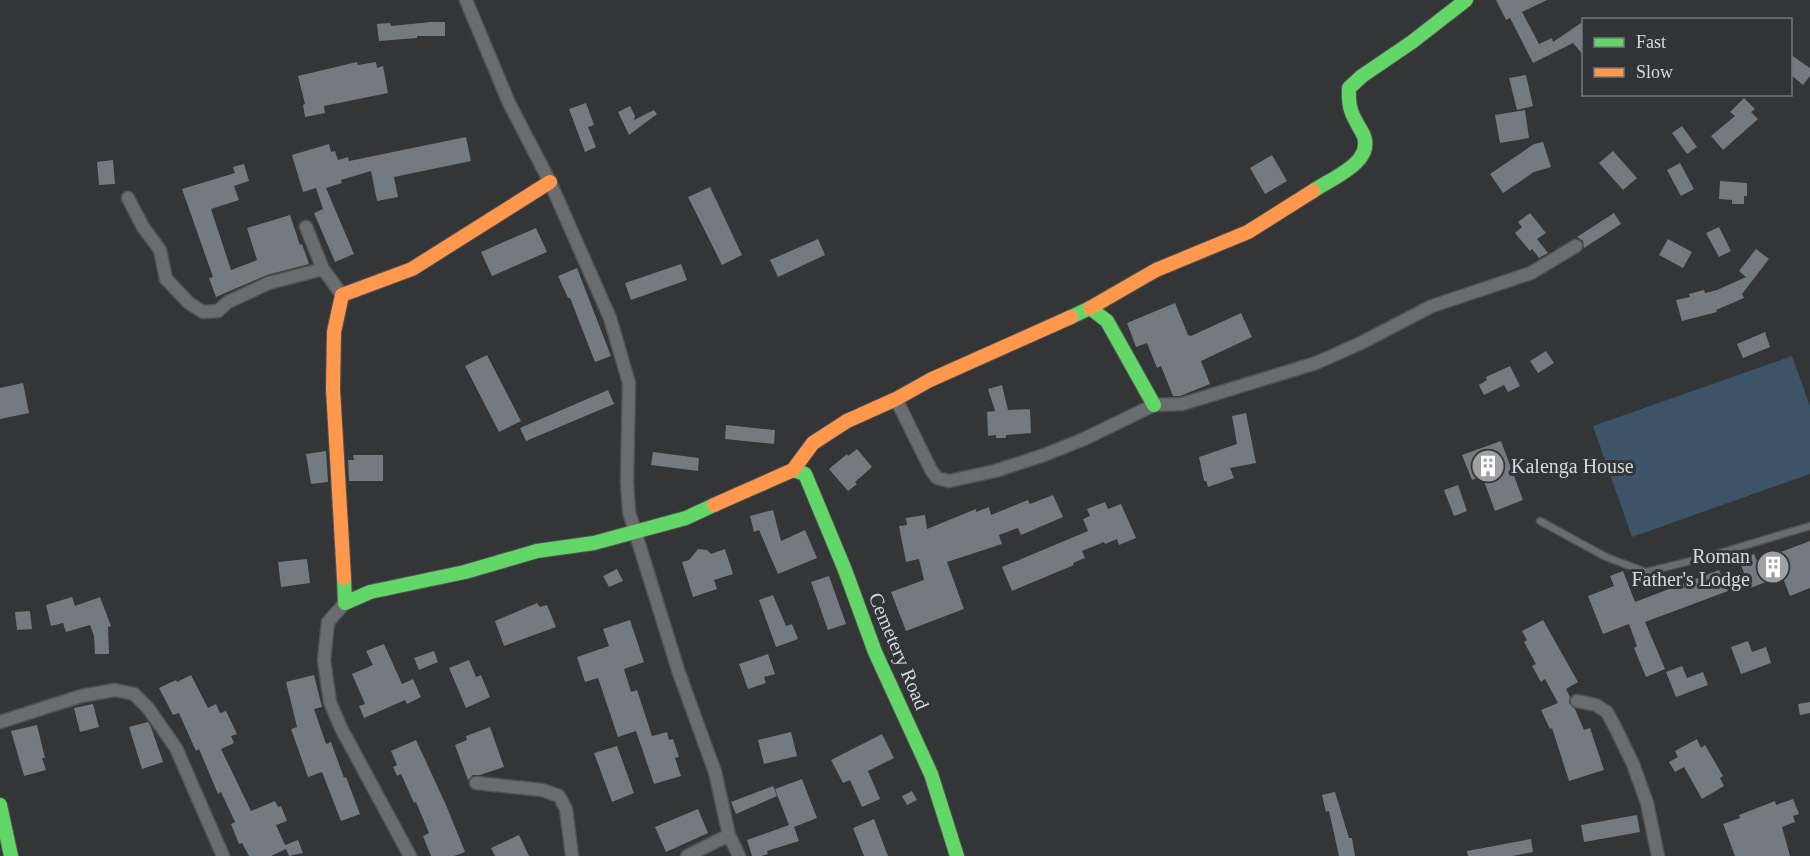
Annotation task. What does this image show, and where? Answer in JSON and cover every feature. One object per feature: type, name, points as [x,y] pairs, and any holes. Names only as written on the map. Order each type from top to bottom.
[{"type":"main road","points":[[550,182],[412,269],[342,295],[334,332],[333,389],[345,603],[370,592],[465,572],[537,551],[594,543],[686,518],[793,470],[813,443],[847,421],[1003,346],[1056,325],[1156,270],[1248,232],[1358,162],[1367,153],[1368,142],[1348,106],[1349,88],[1466,0]]},
{"type":"main road","points":[[1090,308],[1107,321],[1154,405]]},
{"type":"main road","name":"Cemetery Road","points":[[793,470],[805,474],[845,570],[875,652],[931,774],[957,856]]},
{"type":"main road","points":[[0,805],[11,856]]},
{"type":"street","points":[[466,0],[509,103],[550,182],[610,318],[629,383],[627,481],[629,512],[679,673],[715,772],[729,835],[739,856]]},
{"type":"street","points":[[128,198],[143,227],[160,250],[166,279],[189,303],[203,312],[218,311],[228,303],[269,283],[323,269]]},
{"type":"street","points":[[306,227],[323,269],[342,295]]},
{"type":"street","points":[[896,399],[937,478],[949,481],[995,471],[1044,455],[1154,405],[1182,404],[1316,363],[1361,343],[1432,306],[1531,273],[1576,246]]},
{"type":"street","points":[[345,603],[328,622],[324,660],[330,702],[340,728],[410,856]]},
{"type":"street","points":[[0,722],[81,696],[115,690],[135,694],[148,708],[176,748],[223,856]]},
{"type":"street","points":[[1577,701],[1596,705],[1606,712],[1617,731],[1633,764],[1647,803],[1658,856]]},
{"type":"street","points":[[476,783],[543,790],[559,796],[566,809],[572,856]]},
{"type":"street","points":[[687,856],[729,835]]},
{"type":"lane","points":[[1540,521],[1606,557],[1646,572],[1703,558],[1810,526]]},
{"type":"shaded area","points":[[1792,356],[1810,406],[1810,474],[1632,537],[1593,426]]},
{"type":"building","points":[[1496,0],[1547,0],[1522,12],[1539,44],[1552,38],[1553,42],[1582,22],[1582,54],[1573,43],[1533,63],[1510,18],[1506,20]]},
{"type":"building","points":[[445,22],[445,36],[417,36],[417,38],[379,41],[377,24],[390,23],[391,26]]},
{"type":"building","points":[[1792,56],[1810,68],[1810,76],[1803,85],[1792,76]]},
{"type":"building","points":[[357,62],[358,65],[376,62],[377,68],[383,66],[388,93],[324,106],[325,113],[305,117],[303,105],[305,104],[298,76]]},
{"type":"building","points":[[1526,75],[1533,106],[1517,110],[1509,78]]},
{"type":"building","points":[[1744,98],[1755,109],[1751,112],[1758,119],[1723,150],[1711,136],[1735,116],[1730,112]]},
{"type":"building","points":[[586,103],[594,125],[588,127],[596,147],[585,152],[569,109]]},
{"type":"building","points":[[630,106],[635,116],[634,120],[654,110],[657,114],[629,135],[618,112]]},
{"type":"building","points":[[1525,110],[1529,138],[1500,143],[1495,115]]},
{"type":"building","points":[[1682,126],[1697,147],[1687,154],[1672,133]]},
{"type":"building","points":[[466,137],[471,161],[394,177],[398,197],[377,201],[371,171],[341,180],[342,183],[326,188],[354,254],[335,262],[314,213],[323,209],[316,188],[303,192],[292,155],[329,144],[331,152],[335,151],[338,160],[348,157],[349,161]]},
{"type":"building","points":[[1543,142],[1551,167],[1534,172],[1503,193],[1490,174],[1534,144]]},
{"type":"building","points":[[1613,151],[1637,178],[1623,190],[1599,163]]},
{"type":"building","points":[[1272,155],[1287,181],[1265,194],[1250,168]]},
{"type":"building","points":[[113,160],[115,184],[99,185],[97,162]]},
{"type":"building","points":[[1680,163],[1694,189],[1681,196],[1667,170]]},
{"type":"building","points":[[244,164],[249,181],[234,186],[239,200],[211,209],[231,270],[257,260],[247,228],[290,215],[309,264],[267,275],[216,297],[209,278],[213,277],[182,189],[235,173],[233,167]]},
{"type":"building","points":[[1720,181],[1747,183],[1747,196],[1744,196],[1744,204],[1732,204],[1732,200],[1719,199]]},
{"type":"building","points":[[710,187],[742,255],[722,265],[688,197]]},
{"type":"building","points":[[1530,213],[1546,233],[1537,239],[1548,253],[1539,258],[1515,233],[1522,227],[1518,222]]},
{"type":"building","points":[[1614,213],[1621,224],[1584,248],[1583,241],[1577,237]]},
{"type":"building","points":[[1719,227],[1731,251],[1719,257],[1706,233]]},
{"type":"building","points":[[536,228],[547,252],[492,276],[481,252]]},
{"type":"building","points":[[818,239],[825,255],[778,277],[770,260]]},
{"type":"building","points":[[1668,239],[1692,252],[1683,268],[1659,255]]},
{"type":"building","points":[[1756,249],[1769,259],[1742,294],[1744,298],[1716,310],[1717,312],[1682,321],[1676,300],[1690,297],[1689,294],[1704,290],[1705,293],[1717,290],[1746,277],[1739,271]]},
{"type":"building","points":[[681,264],[687,280],[631,300],[625,283]]},
{"type":"building","points":[[577,268],[611,356],[595,362],[570,298],[558,276]]},
{"type":"building","points":[[1175,303],[1188,335],[1191,336],[1241,313],[1252,337],[1201,361],[1210,384],[1180,396],[1173,396],[1161,366],[1157,368],[1147,343],[1136,347],[1127,323]]},
{"type":"building","points":[[1765,332],[1770,347],[1743,358],[1737,344]]},
{"type":"building","points":[[1546,351],[1554,363],[1538,373],[1530,361]]},
{"type":"building","points":[[487,355],[521,421],[499,432],[465,366]]},
{"type":"building","points":[[1510,366],[1520,386],[1508,392],[1504,385],[1484,395],[1479,385],[1487,380],[1486,377]]},
{"type":"building","points":[[23,383],[29,413],[0,419],[0,388]]},
{"type":"building","points":[[1002,385],[1008,410],[1030,409],[1031,433],[1006,435],[1006,438],[996,438],[996,435],[988,436],[987,412],[995,411],[988,389]]},
{"type":"building","points":[[608,390],[614,404],[526,441],[520,428]]},
{"type":"building","points":[[1246,413],[1256,463],[1230,468],[1234,478],[1208,487],[1204,481],[1199,457],[1237,444],[1232,416]]},
{"type":"building","points":[[726,425],[775,430],[774,444],[725,439]]},
{"type":"building","name":"Kalenga House","points":[[1501,441],[1523,500],[1495,511],[1482,476],[1472,480],[1462,455]]},
{"type":"building","points":[[857,449],[872,467],[848,491],[829,469]]},
{"type":"building","points":[[326,451],[328,482],[311,484],[306,454]]},
{"type":"building","points":[[653,452],[699,458],[698,471],[651,465]]},
{"type":"building","points":[[353,455],[383,455],[383,481],[349,481],[348,460],[354,460]]},
{"type":"building","points":[[1458,485],[1467,511],[1454,516],[1444,490]]},
{"type":"building","points":[[1053,495],[1063,517],[1021,535],[1018,528],[999,535],[1002,544],[947,562],[964,609],[906,631],[891,592],[924,580],[919,559],[906,562],[899,526],[907,525],[906,518],[925,515],[927,529],[976,509],[976,512],[989,507],[991,515],[1028,500],[1030,504]]},
{"type":"building","points":[[1105,502],[1108,509],[1121,504],[1136,538],[1119,545],[1117,539],[1105,544],[1104,542],[1082,551],[1085,558],[1073,563],[1074,565],[1012,591],[1002,567],[1088,531],[1083,519],[1090,516],[1087,509]]},
{"type":"building","points":[[773,510],[781,541],[805,530],[817,558],[778,574],[759,530],[754,532],[750,516]]},
{"type":"building","name":"Roman Father's Lodge","points":[[1810,541],[1810,588],[1790,596],[1782,576],[1750,588],[1739,560],[1754,554],[1757,561]]},
{"type":"building","points":[[698,549],[707,550],[711,554],[725,549],[733,574],[714,580],[717,589],[693,597],[682,562],[689,560]]},
{"type":"building","points":[[307,559],[310,583],[281,587],[278,562]]},
{"type":"building","points":[[617,569],[623,581],[609,587],[603,576]]},
{"type":"building","points":[[1719,570],[1728,591],[1645,622],[1665,669],[1646,677],[1634,648],[1637,646],[1629,624],[1603,634],[1588,596],[1614,586],[1610,576],[1623,571],[1635,602]]},
{"type":"building","points":[[829,576],[846,624],[828,630],[811,582]]},
{"type":"building","points":[[773,595],[786,626],[792,624],[798,639],[776,647],[759,600]]},
{"type":"building","points":[[72,597],[75,606],[100,597],[111,626],[108,627],[109,654],[95,654],[94,636],[90,625],[66,632],[63,623],[51,626],[46,605]]},
{"type":"building","points":[[537,603],[540,607],[547,605],[556,627],[504,646],[495,621]]},
{"type":"building","points":[[30,611],[32,629],[17,630],[15,612]]},
{"type":"building","points":[[630,620],[644,662],[624,669],[631,692],[637,690],[652,736],[667,732],[669,740],[673,739],[679,757],[675,758],[681,776],[654,784],[636,731],[618,737],[598,678],[585,682],[577,657],[609,646],[603,629]]},
{"type":"building","points":[[1543,620],[1578,682],[1566,689],[1570,697],[1569,703],[1575,709],[1584,730],[1590,728],[1604,770],[1569,781],[1552,728],[1550,729],[1541,710],[1558,703],[1545,679],[1541,682],[1532,666],[1536,664],[1524,642],[1527,640],[1522,631]]},
{"type":"building","points":[[1748,641],[1752,652],[1766,647],[1771,663],[1741,674],[1731,647]]},
{"type":"building","points":[[384,644],[402,684],[413,679],[421,697],[407,704],[405,700],[364,718],[359,706],[365,704],[352,674],[373,665],[366,651]]},
{"type":"building","points":[[434,651],[438,662],[419,670],[414,658]]},
{"type":"building","points":[[768,654],[775,674],[764,677],[766,683],[748,689],[739,664]]},
{"type":"building","points":[[469,660],[476,677],[481,675],[490,697],[466,708],[449,668]]},
{"type":"building","points":[[1682,666],[1687,678],[1703,672],[1708,685],[1676,697],[1666,672]]},
{"type":"building","points":[[191,675],[208,708],[216,704],[220,713],[226,711],[237,734],[231,736],[234,743],[221,749],[251,811],[275,801],[278,807],[281,806],[287,821],[276,825],[285,845],[298,840],[303,853],[289,856],[286,849],[271,856],[249,856],[242,843],[239,844],[231,824],[235,822],[221,792],[218,794],[199,749],[196,751],[179,713],[173,715],[159,688]]},
{"type":"building","points":[[314,675],[322,707],[314,709],[326,744],[331,742],[360,814],[341,821],[322,772],[308,777],[291,729],[297,727],[286,682]]},
{"type":"building","points":[[1810,702],[1810,713],[1800,715],[1798,704]]},
{"type":"building","points":[[93,704],[99,727],[80,732],[74,708]]},
{"type":"building","points":[[148,722],[163,762],[142,769],[129,727]]},
{"type":"building","points":[[37,725],[46,770],[24,776],[11,731]]},
{"type":"building","points":[[490,727],[504,767],[473,775],[468,780],[455,745],[467,740],[466,736]]},
{"type":"building","points":[[791,732],[797,756],[764,764],[758,740]]},
{"type":"building","points":[[882,734],[894,758],[868,771],[880,799],[862,807],[850,780],[843,783],[831,760]]},
{"type":"building","points":[[1697,739],[1701,748],[1705,745],[1723,776],[1720,778],[1724,786],[1702,799],[1684,767],[1675,772],[1669,762],[1678,757],[1675,751]]},
{"type":"building","points":[[416,740],[465,852],[454,856],[431,856],[423,836],[429,833],[416,802],[414,803],[401,774],[397,776],[393,767],[397,765],[391,751]]},
{"type":"building","points":[[617,746],[634,793],[612,802],[594,753]]},
{"type":"building","points":[[802,779],[817,818],[794,827],[799,841],[767,851],[768,854],[752,856],[747,840],[789,825],[775,789]]},
{"type":"building","points":[[773,786],[777,796],[736,814],[731,802]]},
{"type":"building","points":[[912,791],[917,800],[907,805],[902,796]]},
{"type":"building","points":[[1335,792],[1349,838],[1352,838],[1355,856],[1339,856],[1329,811],[1326,812],[1322,795]]},
{"type":"building","points":[[1793,799],[1799,814],[1793,816],[1795,822],[1782,827],[1790,856],[1735,856],[1723,824],[1775,801],[1776,805]]},
{"type":"building","points":[[698,809],[708,833],[666,852],[655,827]]},
{"type":"building","points":[[1637,815],[1640,832],[1584,842],[1581,825]]},
{"type":"building","points":[[874,819],[888,856],[864,856],[853,828]]},
{"type":"building","points":[[519,835],[529,856],[495,856],[491,848]]},
{"type":"building","points":[[1531,839],[1533,852],[1512,856],[1468,856],[1467,851]]},
{"type":"traffic: fast","points":[[1313,191],[1351,168],[1364,152],[1365,142],[1362,132],[1351,112],[1349,88],[1466,0]]},
{"type":"traffic: fast","points":[[1071,317],[1090,308],[1107,321],[1154,405]]},
{"type":"traffic: fast","points":[[793,470],[805,474],[845,570],[875,652],[931,774],[957,856]]},
{"type":"traffic: fast","points":[[344,578],[345,603],[370,592],[465,572],[537,551],[594,543],[686,518],[714,505]]},
{"type":"traffic: fast","points":[[0,805],[11,856]]},
{"type":"traffic: slow","points":[[344,578],[333,389],[334,332],[342,295],[412,269],[550,182]]},
{"type":"traffic: slow","points":[[1090,308],[1156,270],[1248,232],[1313,191]]},
{"type":"traffic: slow","points":[[714,505],[793,470],[813,443],[847,421],[896,399],[930,380],[1071,317]]},
{"type":"place","name":"Kalenga House","points":[[1488,466]]},
{"type":"place","name":"Roman Father's Lodge","points":[[1773,567]]}]
